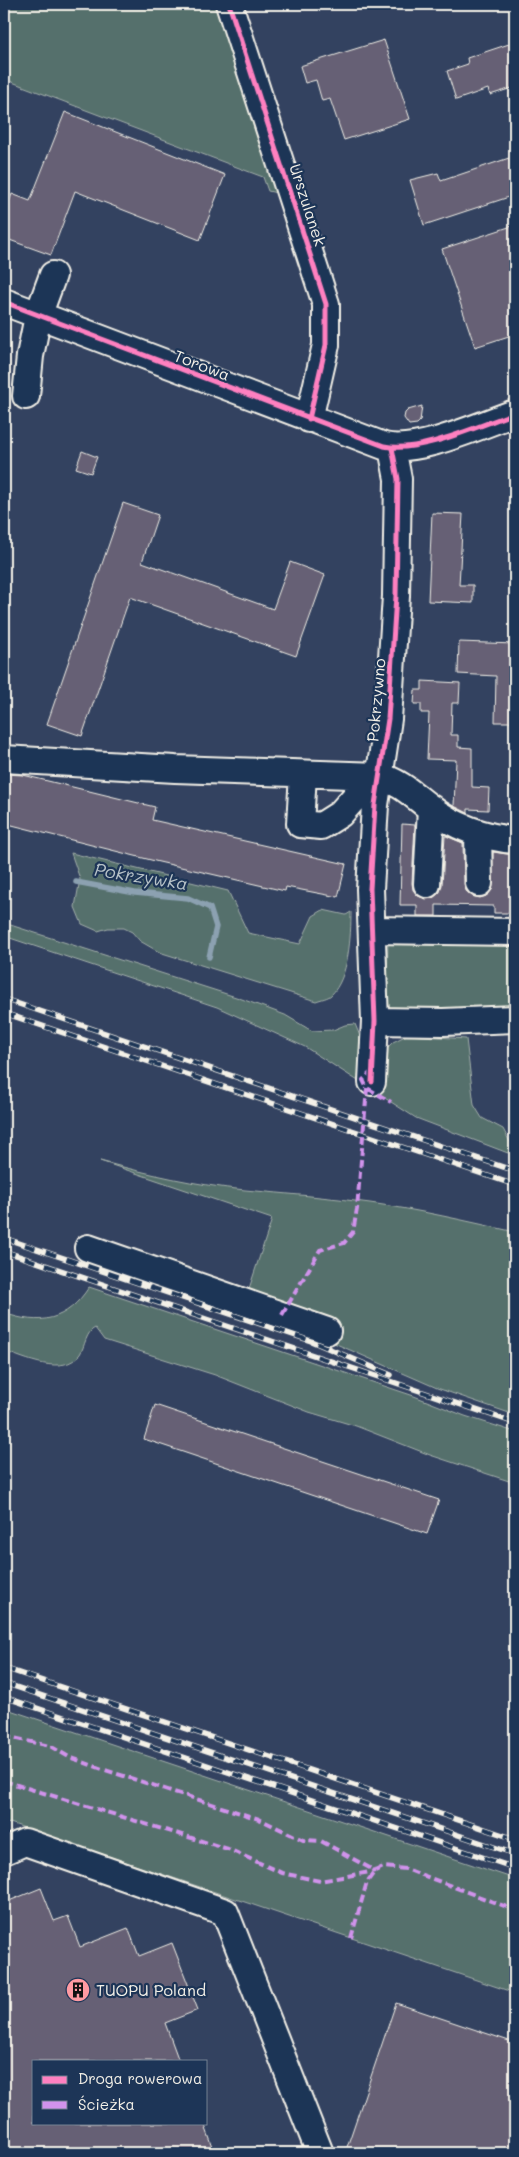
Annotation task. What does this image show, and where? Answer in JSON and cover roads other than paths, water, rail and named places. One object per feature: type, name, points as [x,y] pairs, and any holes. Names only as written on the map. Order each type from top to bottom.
[{"type":"street","name":"Urszulanek","points":[[229,4],[326,304],[326,345],[309,419]]},
{"type":"street","points":[[26,396],[30,356],[38,316],[53,275]]},
{"type":"street","name":"Torowa","points":[[4,302],[309,419],[392,448]]},
{"type":"street","points":[[392,448],[422,445],[515,413]]},
{"type":"street","name":"Pokrzywno","points":[[372,1082],[375,1021],[370,889],[375,805],[372,776],[388,719],[395,618],[398,479],[392,448]]},
{"type":"street","points":[[4,759],[175,769],[372,776],[403,786],[431,808],[478,834],[515,840]]},
{"type":"street","points":[[303,774],[300,824],[320,826],[340,814],[372,776]]},
{"type":"street","points":[[427,884],[431,808]]},
{"type":"street","points":[[478,834],[479,884]]},
{"type":"street","points":[[372,930],[515,932]]},
{"type":"street","points":[[375,1021],[443,1022],[515,1019]]},
{"type":"street","points":[[88,1248],[327,1331]]},
{"type":"street","points":[[4,1851],[25,1842],[225,1912],[320,2153]]},
{"type":"waterway","name":"Pokrzywka","points":[[76,882],[135,893],[188,898],[210,908],[216,927],[209,957]]},
{"type":"railway","points":[[4,999],[515,1171]]},
{"type":"railway","points":[[4,1013],[515,1185]]},
{"type":"railway","points":[[4,1238],[311,1341],[391,1375]]},
{"type":"railway","points":[[4,1251],[515,1423]]},
{"type":"railway","points":[[4,1668],[515,1839]]},
{"type":"railway","points":[[4,1683],[515,1854]]},
{"type":"railway","points":[[4,1697],[515,1868]]},
{"type":"place","name":"TUOPU Poland","points":[[78,1990]]}]
